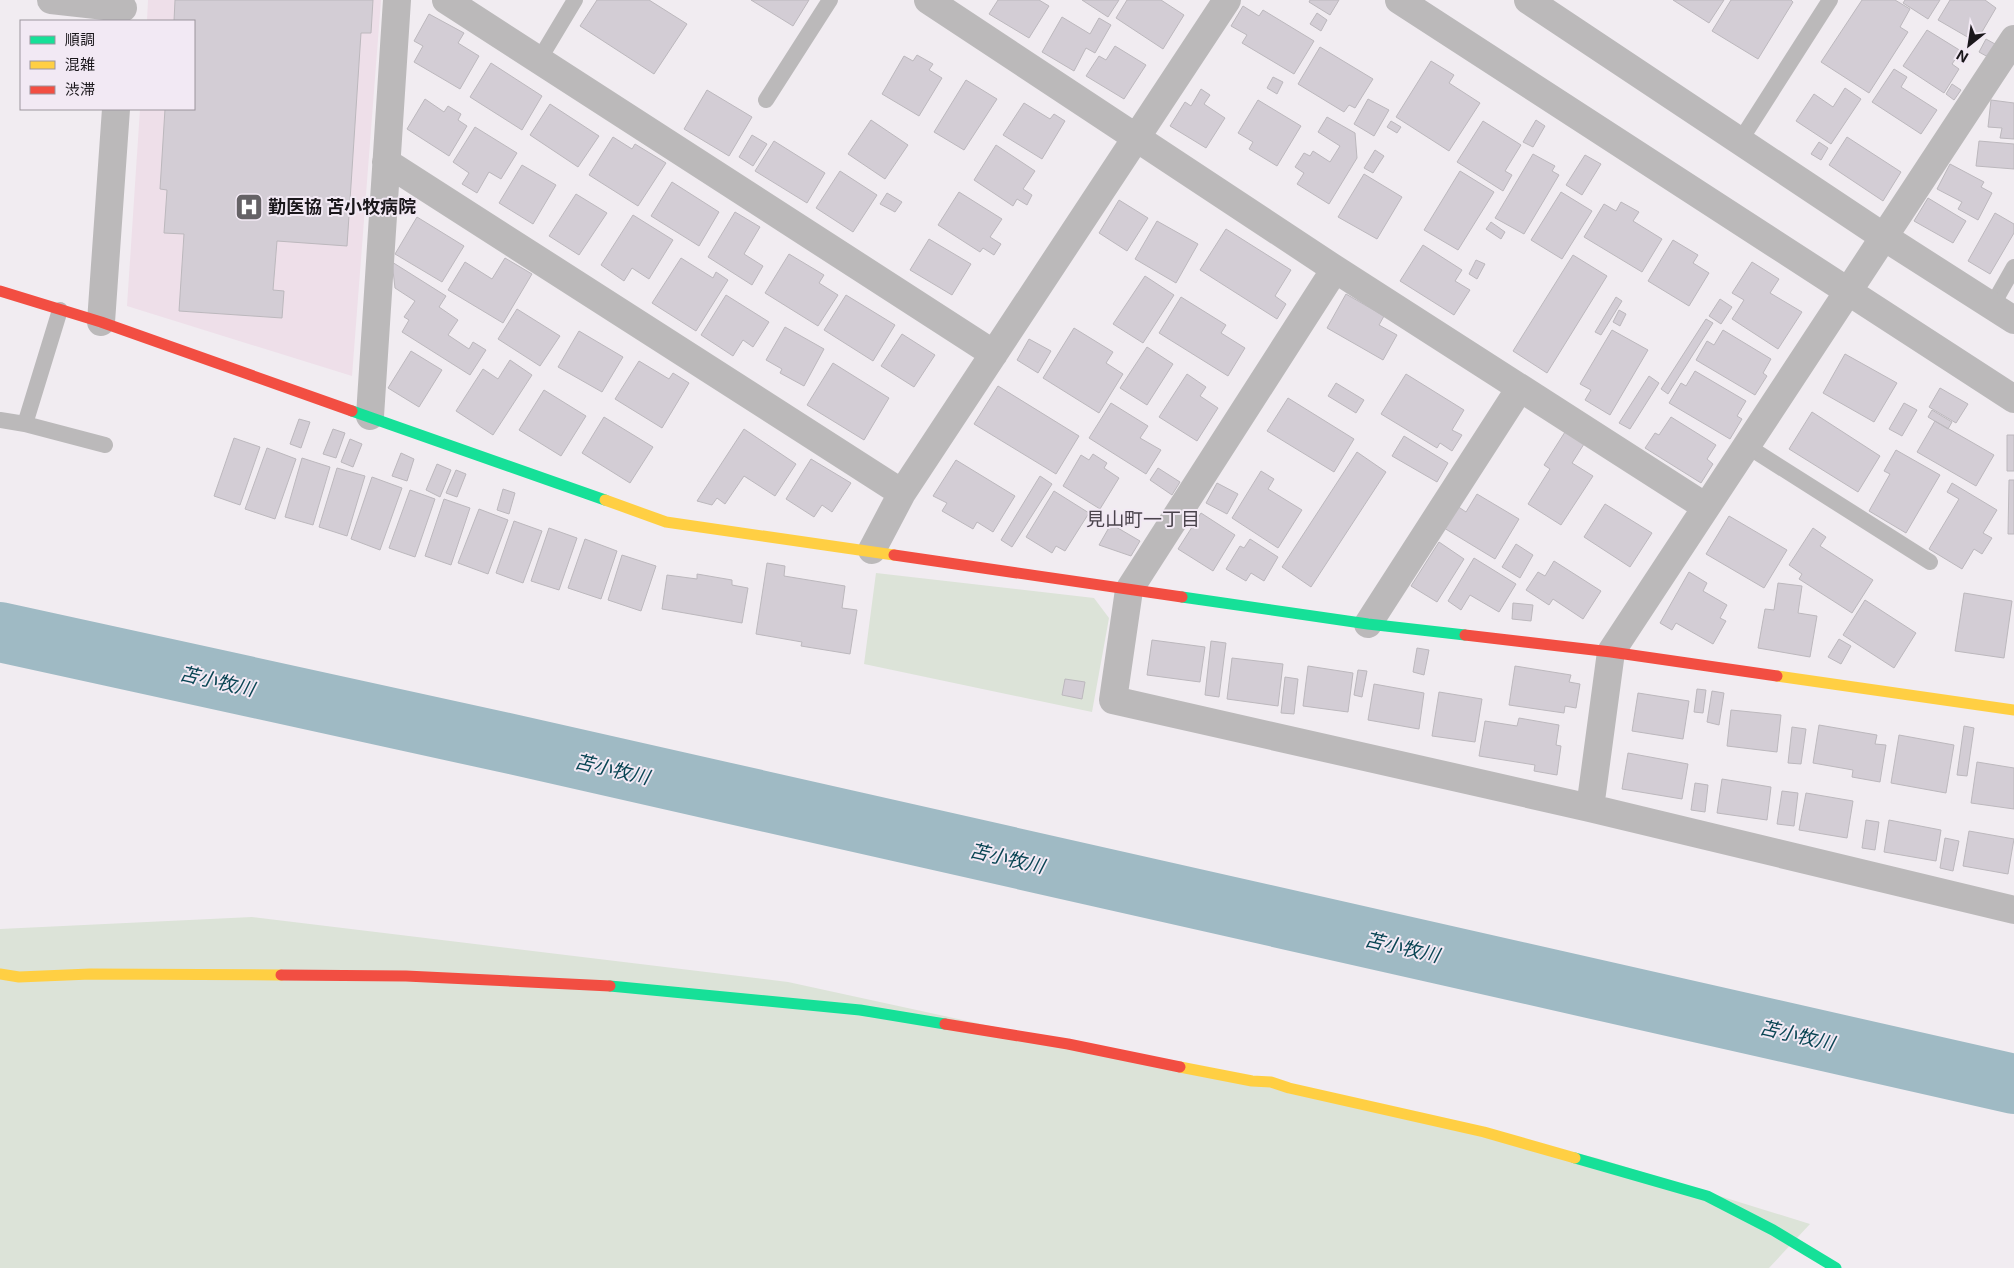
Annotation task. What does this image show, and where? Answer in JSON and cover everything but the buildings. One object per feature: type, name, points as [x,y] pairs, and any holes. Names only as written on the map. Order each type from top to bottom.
[{"type":"street","points":[[51,0],[123,10]]},
{"type":"street","points":[[370,416],[397,0]]},
{"type":"street","points":[[446,0],[994,354]]},
{"type":"street","points":[[928,0],[1335,269],[1706,508]]},
{"type":"street","points":[[872,550],[902,493],[1227,0]]},
{"type":"street","points":[[1399,0],[2014,399]]},
{"type":"street","points":[[1528,0],[1884,237],[2003,313]]},
{"type":"street","points":[[1590,808],[1612,652],[2014,39]]},
{"type":"street","points":[[102,322],[116,110]]},
{"type":"street","points":[[386,162],[902,493]]},
{"type":"street","points":[[1335,269],[1129,590],[1113,700],[1590,808],[2014,910]]},
{"type":"street","points":[[0,291],[102,322],[666,522],[872,550],[1129,590],[1368,624],[1612,652],[2014,710]]},
{"type":"street","points":[[1368,624],[1520,388]]},
{"type":"street","points":[[0,974],[19,976],[90,974],[406,976],[620,988],[850,1009],[898,1016],[1068,1044],[1252,1081],[1270,1082],[1289,1088],[1484,1132],[1707,1196],[1773,1230],[1836,1268]]},
{"type":"lane","points":[[539,60],[575,0]]},
{"type":"lane","points":[[766,100],[830,0]]},
{"type":"lane","points":[[1740,141],[1830,0]]},
{"type":"lane","points":[[2003,313],[2014,267]]},
{"type":"lane","points":[[25,424],[60,310]]},
{"type":"lane","points":[[0,420],[25,424],[105,445]]},
{"type":"lane","points":[[1748,446],[1930,562]]},
{"type":"shaded area","name":"勤医協 苫小牧病院","points":[[148,0],[381,0],[352,376],[127,306],[140,110],[195,110],[195,20],[147,20]]},
{"type":"shaded area","points":[[876,573],[1094,598],[1109,618],[1092,712],[864,664]]},
{"type":"shaded area","points":[[252,917],[788,982],[1597,1158],[1810,1224],[1769,1268],[0,1268],[0,929]]},
{"type":"waterway","name":"苫小牧川","points":[[0,632],[516,745],[2014,1084]]},
{"type":"traffic: fast","points":[[352,411],[605,500]]},
{"type":"traffic: fast","points":[[1182,597],[1368,624],[1465,635]]},
{"type":"traffic: fast","points":[[610,986],[860,1010],[945,1024]]},
{"type":"traffic: fast","points":[[1575,1158],[1707,1196],[1773,1230],[1836,1268]]},
{"type":"traffic: slow","points":[[605,500],[666,522],[894,555]]},
{"type":"traffic: slow","points":[[1777,676],[2014,710]]},
{"type":"traffic: slow","points":[[0,974],[19,977],[90,974],[281,975]]},
{"type":"traffic: slow","points":[[1180,1067],[1252,1081],[1271,1082],[1289,1088],[1484,1132],[1575,1158]]},
{"type":"traffic: jam","points":[[0,291],[101,322],[352,411]]},
{"type":"traffic: jam","points":[[894,555],[1182,597]]},
{"type":"traffic: jam","points":[[1465,635],[1611,652],[1777,676]]},
{"type":"traffic: jam","points":[[281,975],[406,976],[610,986]]},
{"type":"traffic: jam","points":[[945,1024],[1068,1044],[1180,1067]]},
{"type":"place","name":"勤医協 苫小牧病院","points":[[249,207]]},
{"type":"district","name":"見山町一丁目","points":[[1143,519]]}]
